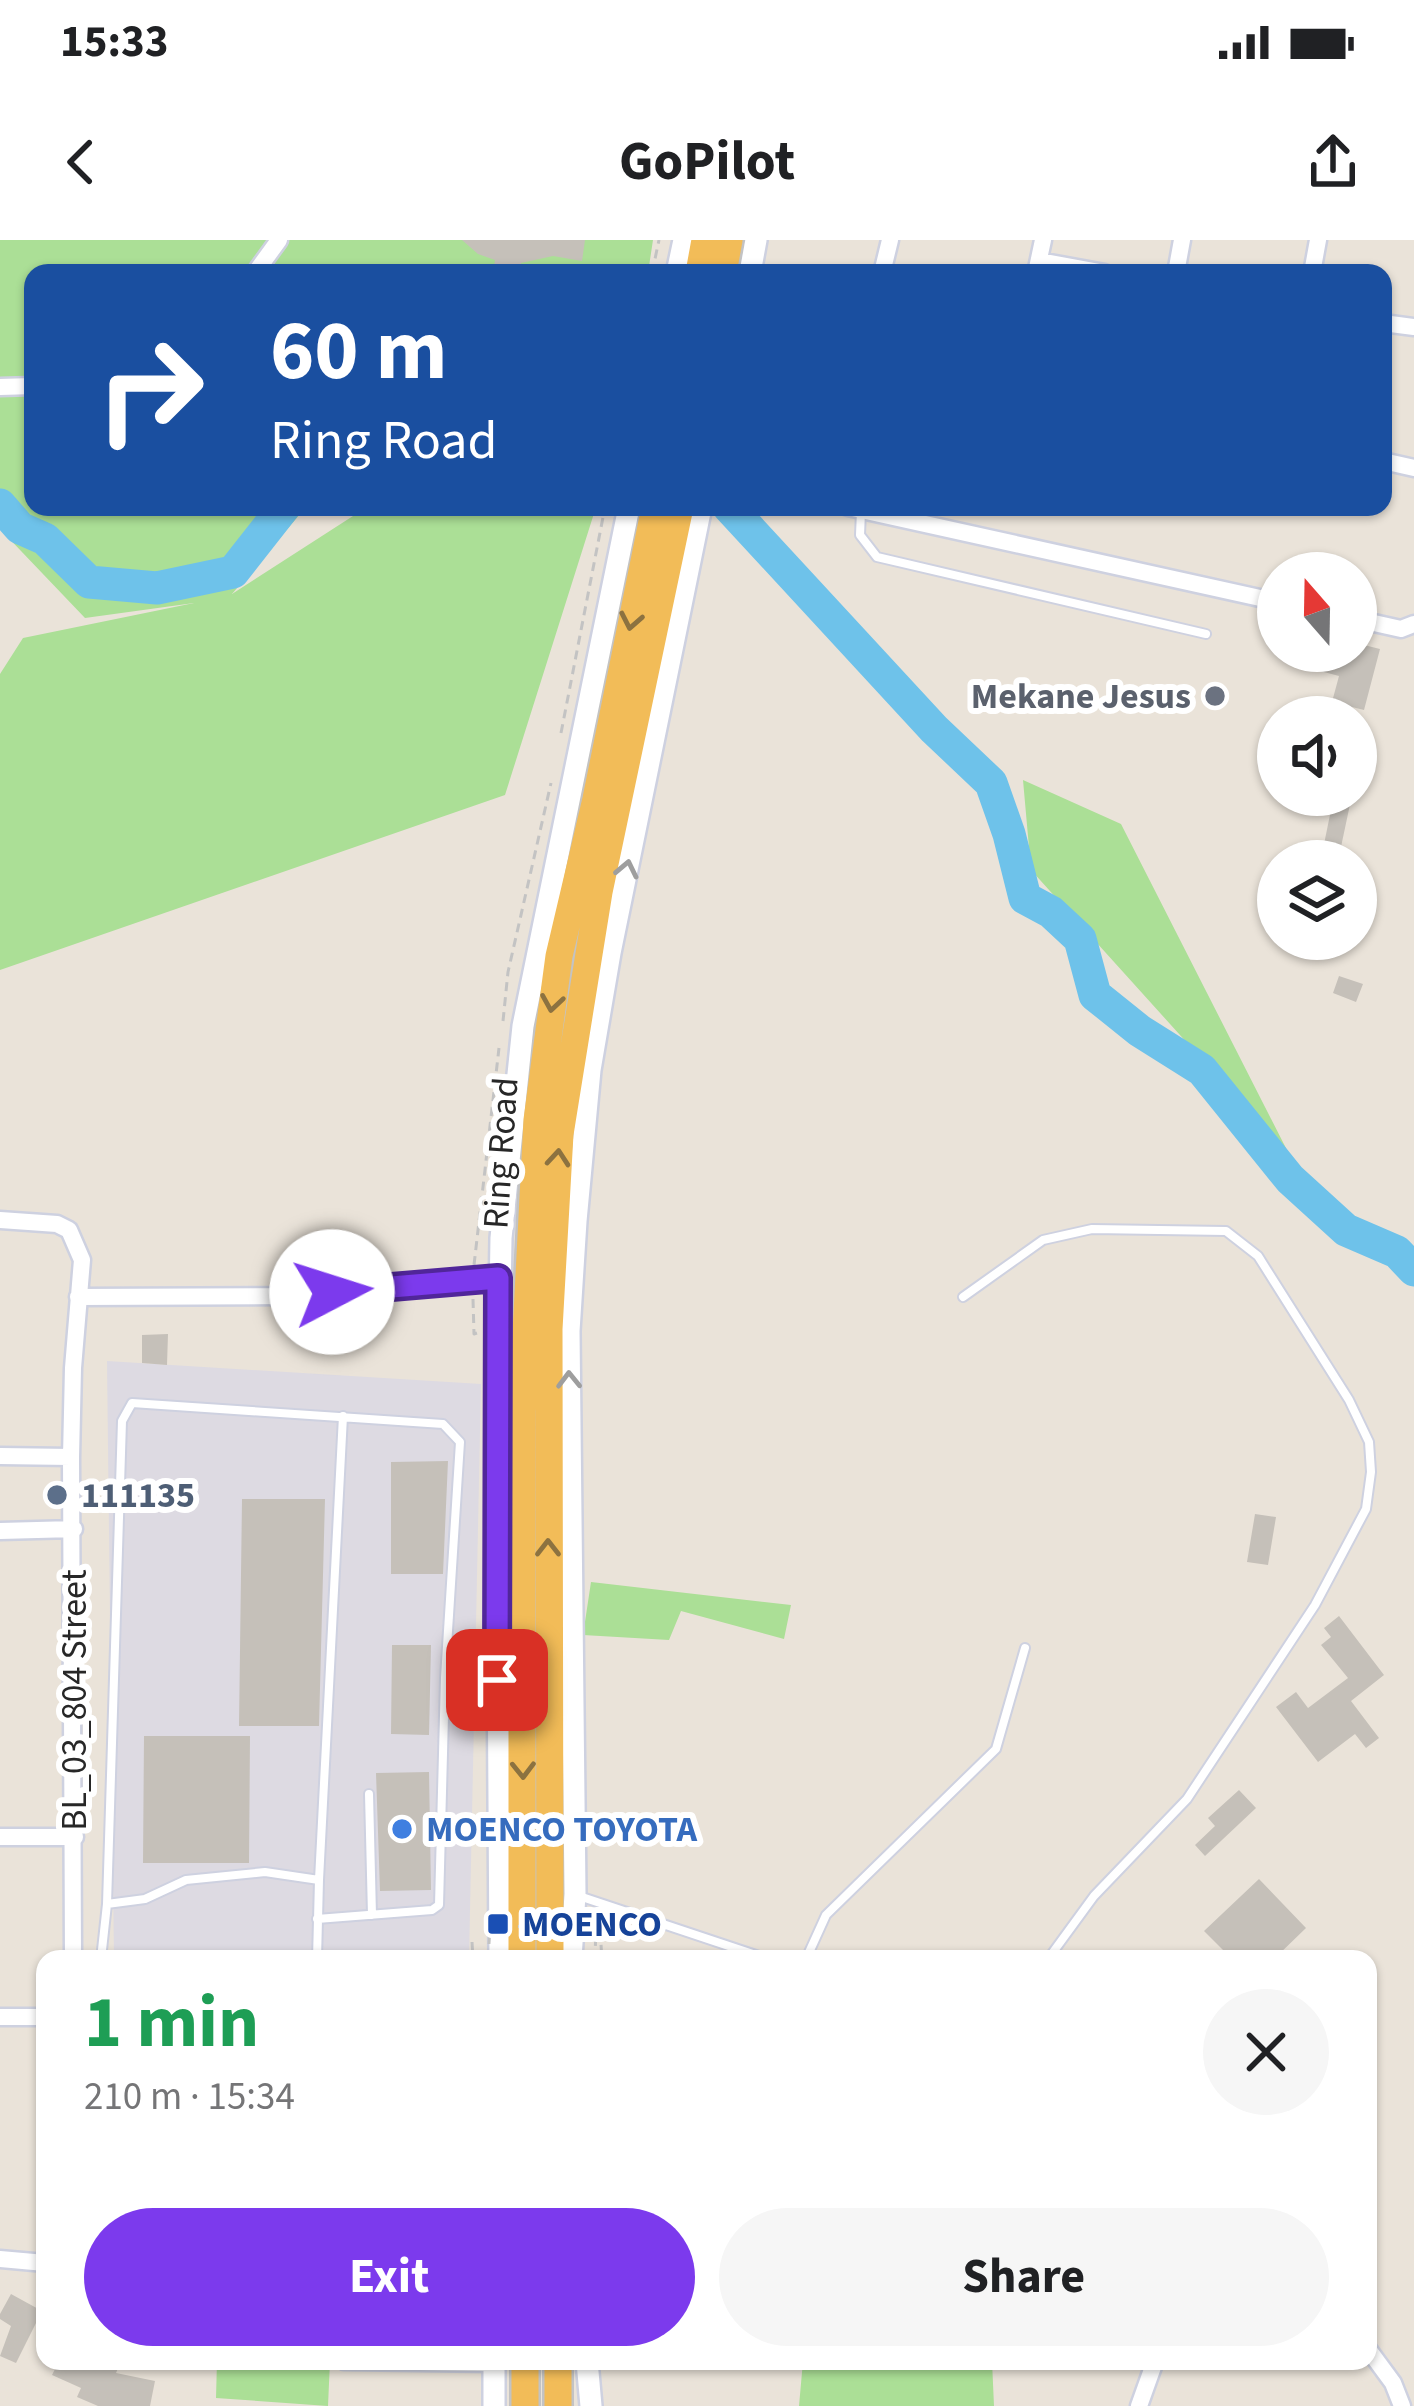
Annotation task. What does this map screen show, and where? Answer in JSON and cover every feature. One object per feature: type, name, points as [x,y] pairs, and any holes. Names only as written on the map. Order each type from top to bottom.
[{"type":"highway","name":"Ring Road","points":[[522,1950],[522,1411],[536,1120],[560,956],[653,516]]},
{"type":"highway","name":"Ring Road","points":[[550,1950],[548,1348],[556,1171],[595,914],[692,516]]},
{"type":"highway","points":[[525,2370],[525,2406]]},
{"type":"highway","points":[[557,2406],[558,2370]]},
{"type":"street","name":"Ring Road","points":[[500,1950],[498,1278],[523,1026],[627,516]]},
{"type":"street","name":"Ring Road","points":[[572,1950],[570,1286],[590,1070],[692,516]]},
{"type":"street","points":[[891,516],[1257,597]]},
{"type":"street","points":[[1377,624],[1400,629],[1414,624]]},
{"type":"street","name":"BL_03_804 Street","points":[[0,1220],[57,1224],[68,1230],[82,1260],[71,1457],[74,1950]]},
{"type":"street","points":[[78,1297],[285,1296],[498,1278]]},
{"type":"street","points":[[0,1456],[71,1457]]},
{"type":"street","points":[[0,1531],[74,1529]]},
{"type":"street","points":[[0,1837],[75,1837]]},
{"type":"street","points":[[0,2017],[36,2018]]},
{"type":"street","points":[[0,2259],[36,2262]]},
{"type":"street","points":[[1377,2361],[1402,2406]]},
{"type":"street","points":[[494,2370],[494,2406]]},
{"type":"street","points":[[588,2370],[591,2406]]},
{"type":"street","points":[[1139,2406],[1155,2370]]},
{"type":"lane","points":[[856,516],[860,535],[877,557],[1206,634]]},
{"type":"lane","points":[[963,1298],[1043,1240],[1092,1229],[1226,1231],[1258,1256],[1369,1442],[1366,1509],[1315,1605],[1187,1799],[1094,1896],[1055,1950]]},
{"type":"lane","points":[[102,1950],[121,1444],[126,1411],[132,1403],[443,1424],[460,1442],[445,1678],[439,1905],[432,1910],[317,1919]]},
{"type":"lane","points":[[317,1950],[343,1416]]},
{"type":"lane","points":[[810,1950],[826,1915],[996,1748],[1025,1648]]},
{"type":"lane","points":[[369,1795],[372,1915]]},
{"type":"lane","points":[[107,1904],[145,1900],[186,1880],[266,1872],[319,1880]]},
{"type":"lane","points":[[575,1894],[741,1950]]},
{"type":"path","points":[[489,1950],[490,1927],[596,1925],[598,1950]]},
{"type":"path","points":[[599,1950],[600,1930]]},
{"type":"path","points":[[472,1942],[472,1950]]},
{"type":"shaded area","points":[[107,1361],[481,1384],[469,1950],[114,1950]]},
{"type":"green space","points":[[0,240],[653,240],[649,264],[24,264],[24,516],[298,516],[232,594],[353,516],[593,516],[505,795],[0,970],[0,674],[23,638],[194,603],[85,618],[0,529]]},
{"type":"green space","points":[[1023,780],[1121,824],[1291,1158],[1031,870]]},
{"type":"green space","points":[[591,1582],[791,1605],[784,1639],[681,1611],[669,1640],[583,1635]]},
{"type":"green space","points":[[217,2370],[330,2370],[328,2406],[216,2398]]},
{"type":"green space","points":[[802,2370],[992,2370],[994,2406],[799,2406]]},
{"type":"building","points":[[462,240],[585,240],[582,261],[553,256],[494,264],[495,260],[478,254]]},
{"type":"building","points":[[1324,672],[1374,672],[1368,696],[1334,696],[1339,676]]},
{"type":"building","points":[[1330,816],[1348,816],[1342,840],[1325,840]]},
{"type":"building","points":[[1339,976],[1363,984],[1356,1002],[1333,993]]},
{"type":"building","points":[[168,1334],[167,1365],[142,1363],[142,1335]]},
{"type":"building","points":[[448,1461],[443,1574],[391,1574],[391,1462]]},
{"type":"building","points":[[242,1499],[325,1499],[319,1726],[239,1726]]},
{"type":"building","points":[[1255,1514],[1276,1517],[1268,1565],[1247,1562]]},
{"type":"building","points":[[1339,1616],[1384,1675],[1351,1701],[1379,1738],[1366,1748],[1355,1734],[1318,1762],[1276,1707],[1296,1692],[1308,1708],[1348,1678],[1321,1645],[1331,1637],[1324,1628]]},
{"type":"building","points":[[392,1645],[431,1645],[429,1735],[391,1734]]},
{"type":"building","points":[[144,1736],[250,1736],[249,1863],[143,1863]]},
{"type":"building","points":[[429,1772],[431,1890],[380,1891],[376,1773]]},
{"type":"building","points":[[1239,1790],[1256,1808],[1205,1856],[1195,1845],[1215,1826],[1208,1818]]},
{"type":"building","points":[[1259,1879],[1306,1928],[1283,1950],[1223,1950],[1204,1931]]},
{"type":"building","points":[[11,2294],[36,2308],[36,2323],[16,2363],[0,2356],[11,2326],[0,2314]]},
{"type":"building","points":[[54,2370],[117,2370],[155,2381],[150,2406],[98,2406],[77,2397],[81,2388],[52,2375]]},
{"type":"waterway","points":[[0,505],[20,528],[45,539],[89,582],[157,588],[233,572],[277,516]]},
{"type":"waterway","points":[[737,516],[934,729],[991,783],[1025,898],[1051,912],[1080,939],[1095,995],[1140,1031],[1202,1070],[1290,1179],[1346,1230],[1397,1252],[1414,1270]]},
{"type":"place","name":"Mekane Jesus","points":[[1215,696]]},
{"type":"place","name":"111135","points":[[57,1495]]},
{"type":"place","name":"MOENCO TOYOTA","points":[[402,1829]]},
{"type":"place","name":"MOENCO","points":[[498,1924]]},
{"type":"route","points":[[332,1292],[498,1278],[497,1680]]}]
